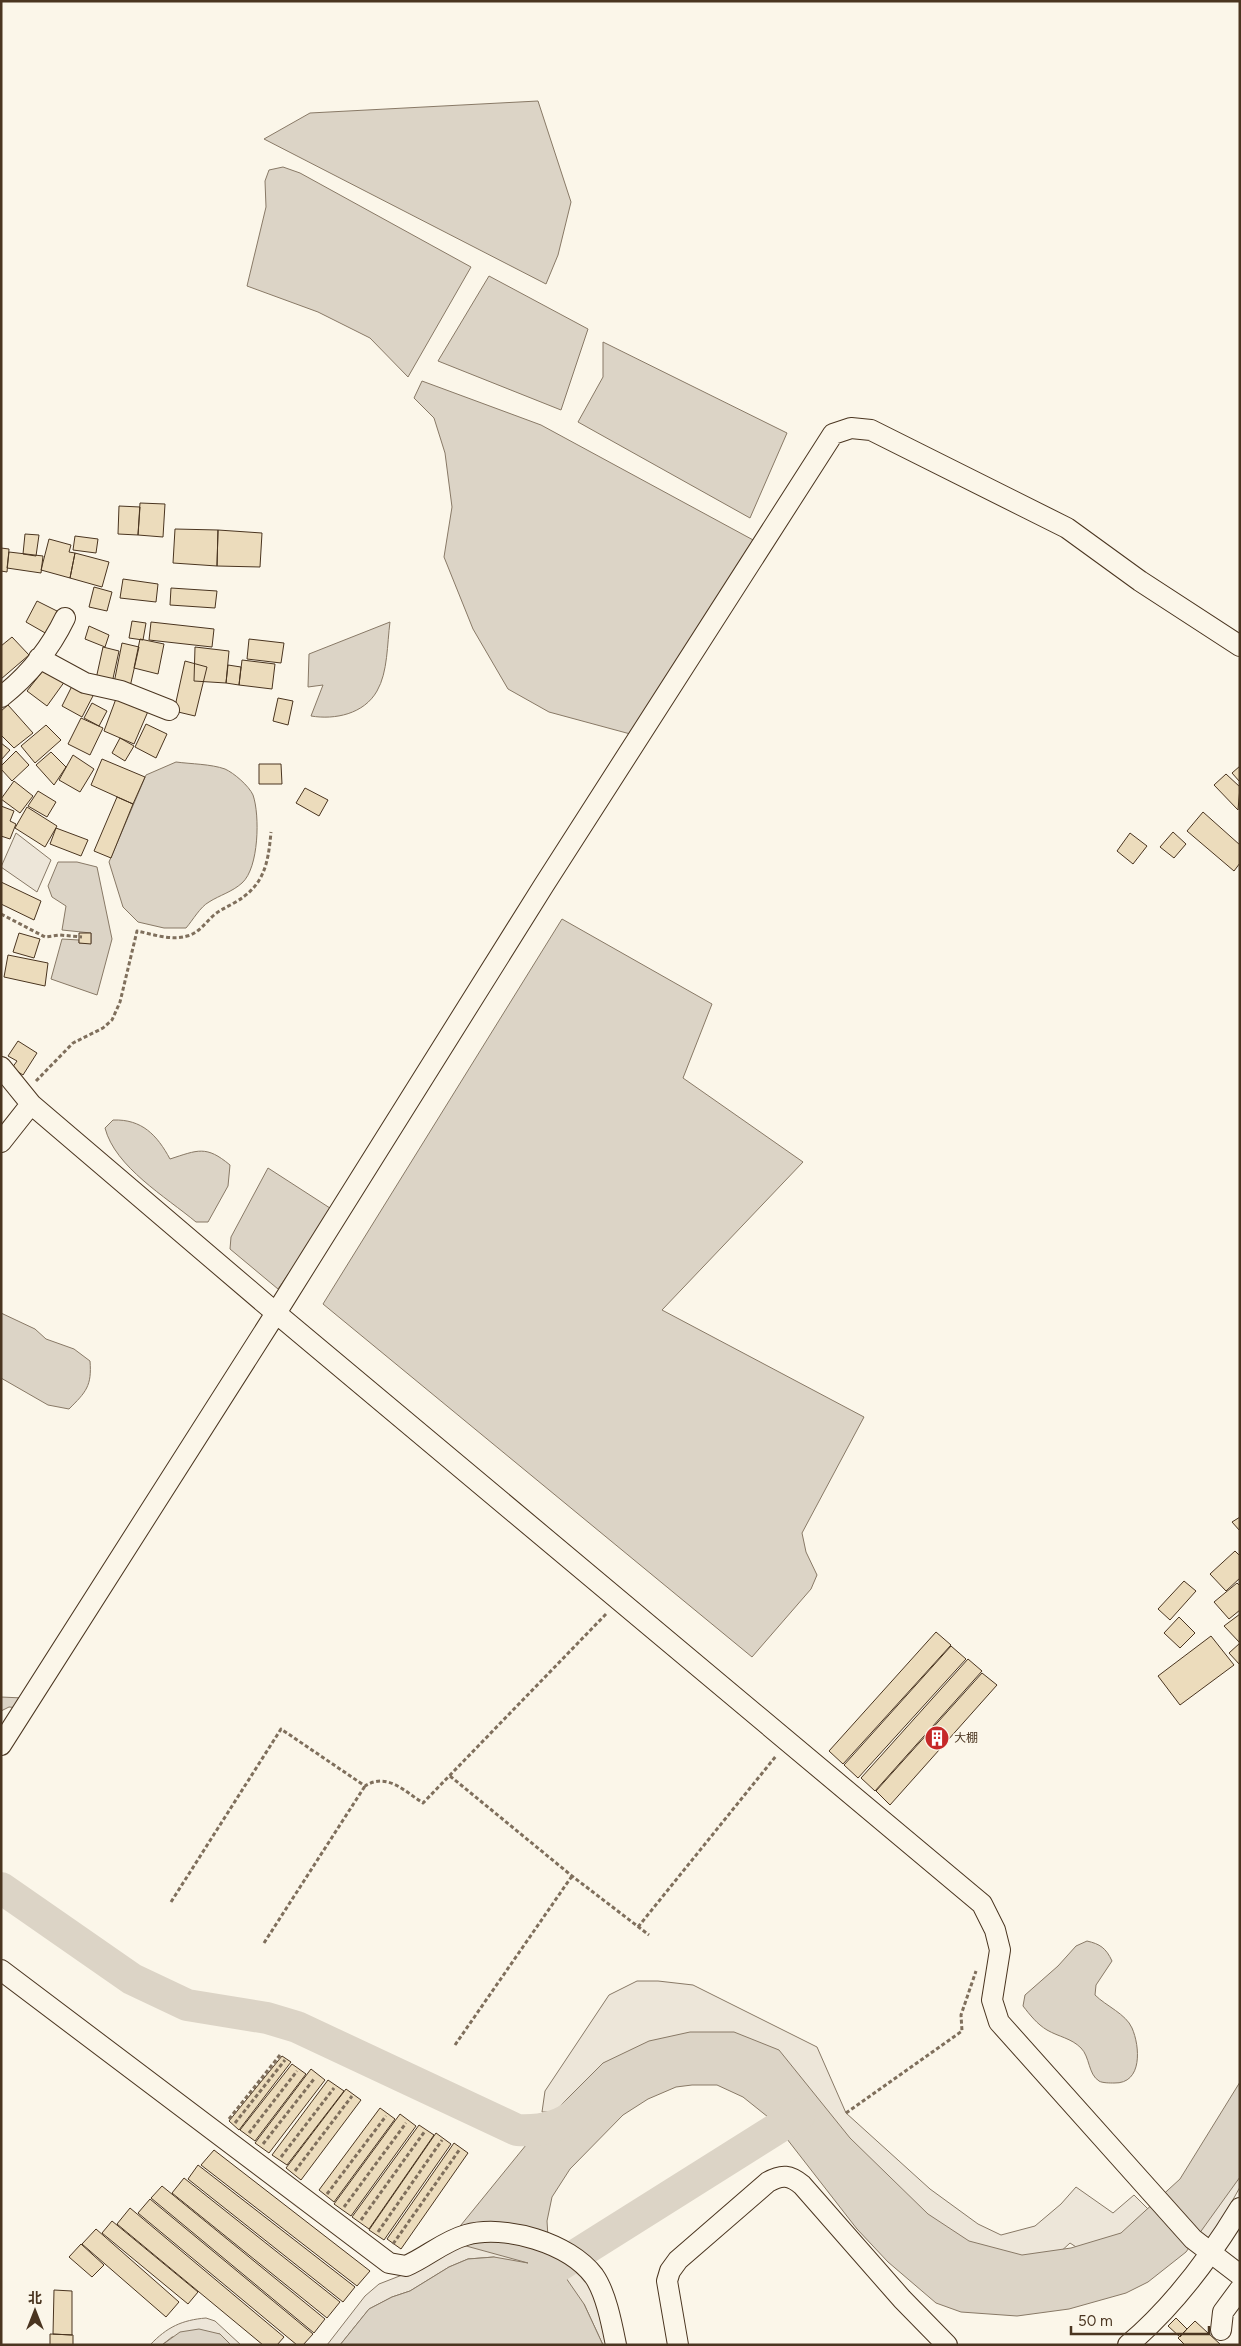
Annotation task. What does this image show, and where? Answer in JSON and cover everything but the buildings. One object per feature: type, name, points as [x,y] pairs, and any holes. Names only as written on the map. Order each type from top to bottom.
[{"type":"street","points":[[1,1745],[276,1313],[555,868],[834,434],[851,428],[871,430],[1067,528],[1140,581],[1240,646]]},
{"type":"street","points":[[1,698],[17,685],[48,647],[65,618]]},
{"type":"street","points":[[39,658],[85,683],[122,691],[169,710]]},
{"type":"street","points":[[1,1067],[27,1099],[276,1313],[786,1742],[982,1904],[995,1930],[1000,1950],[992,2000],[999,2022],[1193,2239],[1240,2274]]},
{"type":"street","points":[[1,1142],[27,1099]]},
{"type":"street","points":[[1,1970],[389,2263],[406,2266],[447,2242],[485,2231],[524,2237],[564,2251],[582,2264],[595,2278],[611,2324],[616,2345]]},
{"type":"street","points":[[678,2345],[667,2281],[670,2270],[678,2260],[768,2182],[778,2176],[787,2176],[802,2185],[902,2300],[947,2345]]},
{"type":"street","points":[[1128,2345],[1169,2306],[1212,2254],[1240,2208]]},
{"type":"street","points":[[1221,2330],[1223,2312],[1240,2289]]},
{"type":"path","points":[[27,1099],[73,1043],[103,1028],[112,1020],[120,1002],[137,931],[166,937],[186,937],[199,930],[214,915],[248,893],[264,875],[270,832]]},
{"type":"path","points":[[1,914],[45,937],[60,935],[82,937]]},
{"type":"path","points":[[264,1943],[366,1786],[374,1780],[388,1780],[424,1803],[617,1600]]},
{"type":"path","points":[[171,1902],[281,1729],[366,1786]]},
{"type":"path","points":[[638,1927],[786,1742]]},
{"type":"path","points":[[450,1776],[572,1876],[649,1935]]},
{"type":"path","points":[[455,2045],[572,1876]]},
{"type":"path","points":[[846,2113],[962,2031],[961,2015],[976,1970]]},
{"type":"path","points":[[224,2125],[280,2056]]},
{"type":"path","points":[[230,2130],[285,2060]]},
{"type":"path","points":[[244,2140],[297,2071]]},
{"type":"path","points":[[258,2151],[314,2079]]},
{"type":"path","points":[[276,2164],[334,2088]]},
{"type":"path","points":[[291,2175],[352,2096]]},
{"type":"path","points":[[323,2199],[386,2116]]},
{"type":"path","points":[[341,2212],[406,2123]]},
{"type":"path","points":[[358,2224],[424,2131]]},
{"type":"path","points":[[374,2236],[442,2140]]},
{"type":"path","points":[[393,2244],[460,2149]]},
{"type":"shaded area","points":[[538,101],[571,202],[558,255],[546,284],[264,139],[310,113]]},
{"type":"shaded area","points":[[283,167],[300,173],[471,267],[408,377],[370,338],[318,312],[247,286],[266,207],[265,181],[269,170]]},
{"type":"shaded area","points":[[489,276],[588,329],[561,410],[438,361]]},
{"type":"shaded area","points":[[603,342],[787,433],[750,518],[578,422],[603,377]]},
{"type":"shaded area","points":[[422,381],[541,425],[755,541],[634,735],[549,712],[508,689],[473,629],[444,557],[452,507],[445,453],[434,418],[414,398]]},
{"type":"shaded area","points":[[390,622],[383,675],[377,691],[371,699],[365,705],[348,714],[330,717],[311,716],[323,685],[308,687],[309,654]]},
{"type":"shaded area","points":[[176,762],[219,767],[233,773],[253,795],[257,815],[257,828],[252,866],[248,876],[242,883],[206,904],[186,928],[164,928],[138,922],[123,907],[109,862],[146,775]]},
{"type":"shaded area","points":[[16,833],[51,860],[37,892],[1,867]]},
{"type":"shaded area","points":[[58,862],[77,862],[97,867],[112,939],[97,995],[51,979],[62,939],[79,940],[79,943],[91,943],[91,933],[62,930],[66,906],[52,897],[48,886]]},
{"type":"shaded area","points":[[562,919],[712,1004],[683,1078],[803,1162],[662,1310],[864,1417],[802,1533],[806,1552],[817,1575],[811,1589],[752,1657],[323,1304]]},
{"type":"shaded area","points":[[113,1120],[132,1122],[147,1130],[160,1143],[170,1159],[202,1151],[214,1154],[230,1165],[228,1186],[208,1222],[196,1222],[130,1168],[119,1156],[105,1128]]},
{"type":"shaded area","points":[[268,1168],[333,1210],[278,1289],[230,1249],[231,1237]]},
{"type":"shaded area","points":[[1,1313],[35,1329],[46,1339],[74,1349],[90,1361],[90,1377],[87,1388],[69,1409],[48,1405],[1,1378]]},
{"type":"shaded area","points":[[1,1697],[23,1698],[19,1708],[9,1707],[1,1711]]},
{"type":"shaded area","points":[[1087,1941],[1102,1947],[1112,1961],[1096,1985],[1095,1995],[1125,2018],[1135,2036],[1137,2063],[1135,2071],[1123,2082],[1104,2083],[1095,2078],[1081,2048],[1073,2042],[1043,2028],[1023,2006],[1025,1995],[1058,1966],[1076,1946]]},
{"type":"shaded area","points":[[637,1981],[693,1985],[817,2047],[846,2113],[930,2189],[978,2224],[1001,2235],[1035,2226],[1061,2204],[1076,2187],[1113,2213],[1134,2195],[1165,2226],[1090,2256],[1070,2243],[1032,2278],[953,2259],[772,2063],[558,2112],[542,2112],[545,2091],[609,1995]]},
{"type":"shaded area","points":[[690,2032],[734,2032],[779,2050],[850,2138],[928,2214],[969,2241],[1022,2255],[1071,2248],[1121,2233],[1180,2179],[1240,2082],[1240,2177],[1186,2252],[1148,2282],[1126,2293],[1069,2309],[1017,2316],[961,2312],[936,2303],[888,2262],[857,2229],[773,2121],[743,2097],[717,2085],[676,2087],[648,2099],[623,2115],[570,2169],[552,2197],[547,2221],[550,2269],[566,2278],[584,2304],[603,2345],[340,2345],[369,2309],[392,2297],[410,2291],[449,2267],[468,2259],[494,2257],[528,2263],[448,2241],[548,2118],[603,2063],[649,2041]]},
{"type":"shaded area","points":[[1240,2138],[1240,2187],[1209,2243],[1195,2236]]},
{"type":"shaded area","points":[[453,2244],[537,2246],[577,2267],[591,2287],[611,2345],[603,2345],[584,2304],[494,2257],[468,2259],[449,2267],[410,2291],[392,2297],[369,2309],[340,2345],[327,2345],[365,2296],[379,2284],[415,2270]]},
{"type":"shaded area","points":[[206,2318],[215,2321],[241,2345],[231,2345],[220,2334],[172,2337],[162,2345],[150,2345],[163,2333],[175,2326]]},
{"type":"shaded area","points":[[199,2329],[220,2334],[231,2345],[162,2345],[180,2332]]},
{"type":"waterway","points":[[1,1888],[132,1979],[187,2005],[267,2018],[297,2027],[517,2130],[533,2130],[557,2125],[577,2112]]},
{"type":"waterway","points":[[514,2294],[800,2114]]},
{"type":"place","name":"大棚","points":[[937,1738]]}]
